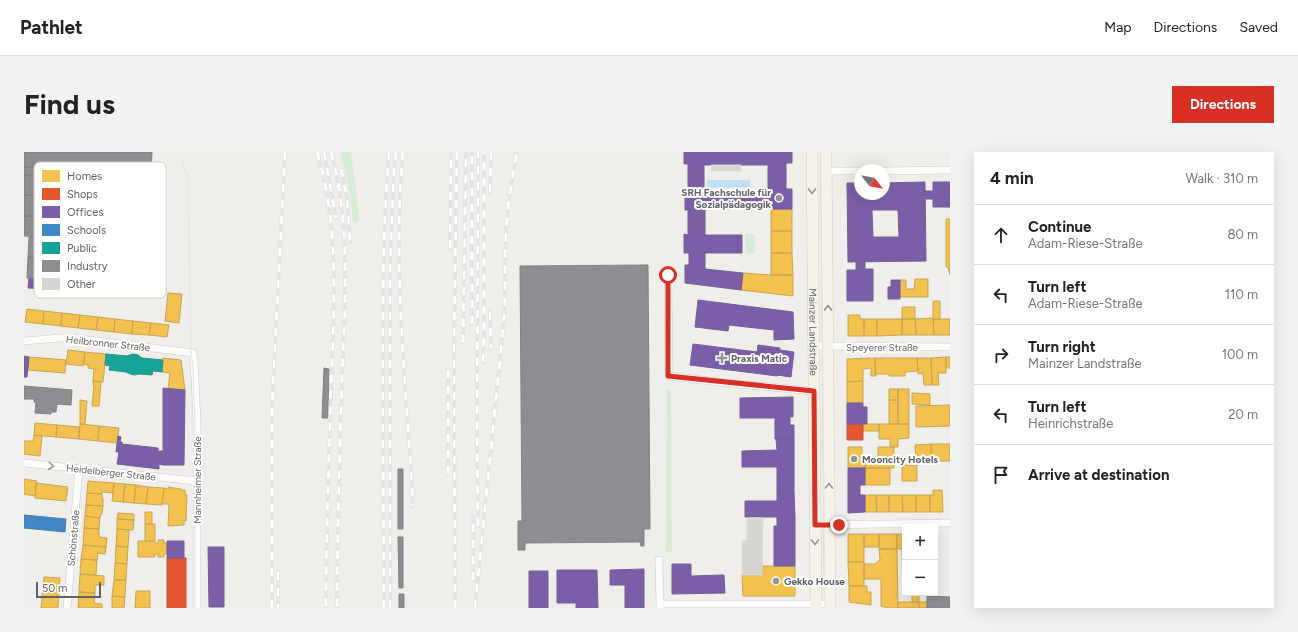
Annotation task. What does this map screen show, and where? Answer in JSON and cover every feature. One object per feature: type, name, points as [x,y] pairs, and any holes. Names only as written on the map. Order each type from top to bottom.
[{"type":"main road","name":"Mainzer Landstraße","points":[[812,152],[816,606]]},
{"type":"main road","name":"Mainzer Landstraße","points":[[826,152],[830,606]]},
{"type":"street","points":[[890,171],[950,170]]},
{"type":"street","points":[[827,171],[854,171]]},
{"type":"street","points":[[668,275],[668,376],[814,391]]},
{"type":"street","name":"Heilbronner Straße","points":[[24,341],[72,338],[193,353]]},
{"type":"street","name":"Speyerer Straße","points":[[814,346],[950,347]]},
{"type":"street","name":"Mannheimer Straße","points":[[193,353],[196,385],[197,608]]},
{"type":"street","name":"Heidelberger Straße","points":[[24,463],[197,481]]},
{"type":"street","name":"Schönstraße","points":[[67,608],[79,469]]},
{"type":"street","points":[[815,525],[950,523]]},
{"type":"street","points":[[660,560],[660,606],[830,606]]},
{"type":"green space","points":[[340,152],[351,152],[359,221],[353,223],[350,193]]},
{"type":"green space","points":[[745,234],[755,234],[755,254],[746,254]]},
{"type":"green space","points":[[667,390],[671,390],[672,552],[666,552]]},
{"type":"water","points":[[707,180],[750,180],[750,187],[707,188]]},
{"type":"building: Homes","points":[[771,209],[792,209],[792,231],[771,231]]},
{"type":"building: Homes","points":[[946,219],[950,219],[950,275],[948,267],[946,267]]},
{"type":"building: Homes","points":[[771,231],[792,231],[792,253],[771,253]]},
{"type":"building: Homes","points":[[771,253],[792,253],[793,275],[771,275]]},
{"type":"building: Homes","points":[[743,273],[793,275],[793,296],[741,290]]},
{"type":"building: Homes","points":[[915,279],[928,279],[928,297],[900,297],[900,280],[906,280],[906,289],[914,289]]},
{"type":"building: Homes","points":[[168,293],[182,294],[179,323],[165,321]]},
{"type":"building: Homes","points":[[933,301],[940,301],[940,319],[933,320]]},
{"type":"building: Homes","points":[[902,307],[915,307],[915,319],[902,319]]},
{"type":"building: Homes","points":[[27,309],[44,311],[43,324],[25,322]]},
{"type":"building: Homes","points":[[44,311],[62,313],[61,326],[43,324]]},
{"type":"building: Homes","points":[[62,313],[80,315],[78,328],[61,326]]},
{"type":"building: Homes","points":[[80,315],[98,317],[96,330],[78,328]]},
{"type":"building: Homes","points":[[848,315],[860,315],[860,319],[864,319],[864,336],[848,336]]},
{"type":"building: Homes","points":[[98,317],[115,319],[114,332],[96,330]]},
{"type":"building: Homes","points":[[933,318],[934,335],[916,335],[915,319]]},
{"type":"building: Homes","points":[[115,319],[133,321],[132,334],[114,332]]},
{"type":"building: Homes","points":[[864,319],[877,319],[877,336],[864,336]]},
{"type":"building: Homes","points":[[877,319],[902,319],[902,335],[877,336]]},
{"type":"building: Homes","points":[[902,319],[915,319],[916,335],[902,335]]},
{"type":"building: Homes","points":[[950,319],[950,335],[934,335],[933,320]]},
{"type":"building: Homes","points":[[133,321],[151,323],[149,335],[132,334]]},
{"type":"building: Homes","points":[[151,323],[169,325],[167,337],[149,335]]},
{"type":"building: Homes","points":[[68,350],[85,352],[83,366],[66,364]]},
{"type":"building: Homes","points":[[85,352],[106,354],[103,382],[93,381],[94,369],[88,368],[88,365],[84,364]]},
{"type":"building: Homes","points":[[29,357],[66,360],[65,373],[28,370]]},
{"type":"building: Homes","points":[[946,357],[950,357],[950,368],[946,368]]},
{"type":"building: Homes","points":[[946,357],[946,373],[938,373],[939,385],[932,385],[931,358]]},
{"type":"building: Homes","points":[[163,358],[181,360],[185,390],[168,389],[170,373],[162,372]]},
{"type":"building: Homes","points":[[875,358],[876,376],[871,376],[871,368],[863,369],[863,381],[847,382],[847,359]]},
{"type":"building: Homes","points":[[875,358],[917,358],[918,371],[905,372],[905,376],[875,374]]},
{"type":"building: Homes","points":[[917,358],[931,358],[932,385],[924,385],[923,373],[918,374]]},
{"type":"building: Homes","points":[[93,381],[101,382],[99,406],[92,406]]},
{"type":"building: Homes","points":[[863,381],[863,403],[847,403],[847,382]]},
{"type":"building: Homes","points":[[889,389],[898,389],[898,400],[889,400]]},
{"type":"building: Homes","points":[[898,389],[909,389],[909,424],[898,424]]},
{"type":"building: Homes","points":[[912,393],[930,394],[930,405],[912,404]]},
{"type":"building: Homes","points":[[80,400],[87,401],[85,424],[80,424]]},
{"type":"building: Homes","points":[[889,400],[898,400],[898,424],[889,424]]},
{"type":"building: Homes","points":[[950,405],[950,426],[916,427],[916,406]]},
{"type":"building: Homes","points":[[35,423],[57,425],[56,437],[34,435]]},
{"type":"building: Homes","points":[[80,424],[99,426],[98,441],[79,439]]},
{"type":"building: Homes","points":[[863,424],[879,424],[880,431],[863,431]]},
{"type":"building: Homes","points":[[879,424],[909,424],[909,438],[898,439],[898,447],[890,447],[890,439],[879,439]]},
{"type":"building: Homes","points":[[57,425],[79,427],[79,439],[56,437]]},
{"type":"building: Homes","points":[[99,426],[119,428],[117,443],[98,441]]},
{"type":"building: Homes","points":[[34,435],[42,436],[40,456],[24,454],[24,441],[33,441]]},
{"type":"building: Homes","points":[[931,444],[931,461],[916,461],[915,445]]},
{"type":"building: Homes","points":[[931,444],[950,444],[950,461],[931,461]]},
{"type":"building: Homes","points":[[848,447],[862,447],[862,459],[865,459],[865,468],[848,468]]},
{"type":"building: Homes","points":[[878,447],[894,447],[894,468],[865,468],[865,459],[878,459]]},
{"type":"building: Homes","points":[[902,465],[917,465],[917,481],[902,481]]},
{"type":"building: Homes","points":[[865,468],[890,468],[890,485],[865,485]]},
{"type":"building: Homes","points":[[24,479],[37,481],[35,496],[24,494]]},
{"type":"building: Homes","points":[[88,481],[114,483],[113,493],[87,493]]},
{"type":"building: Homes","points":[[36,483],[68,487],[66,501],[35,498]]},
{"type":"building: Homes","points":[[114,483],[125,484],[123,502],[112,501]]},
{"type":"building: Homes","points":[[125,484],[136,485],[134,503],[123,502]]},
{"type":"building: Homes","points":[[136,485],[148,487],[146,504],[134,503]]},
{"type":"building: Homes","points":[[148,487],[164,488],[162,505],[146,504]]},
{"type":"building: Homes","points":[[168,487],[185,490],[185,495],[187,495],[186,521],[184,521],[184,525],[168,526],[169,504],[162,504],[164,488],[168,489]]},
{"type":"building: Homes","points":[[933,490],[942,490],[943,512],[930,512],[930,495],[933,495]]},
{"type":"building: Homes","points":[[87,493],[102,494],[103,506],[86,505]]},
{"type":"building: Homes","points":[[865,495],[876,495],[877,512],[865,512]]},
{"type":"building: Homes","points":[[876,495],[889,495],[889,512],[877,512]]},
{"type":"building: Homes","points":[[889,495],[902,495],[903,512],[889,512]]},
{"type":"building: Homes","points":[[902,495],[916,495],[916,512],[903,512]]},
{"type":"building: Homes","points":[[916,495],[930,495],[930,512],[916,512]]},
{"type":"building: Homes","points":[[86,505],[103,506],[100,518],[85,516]]},
{"type":"building: Homes","points":[[145,512],[152,512],[152,524],[145,524]]},
{"type":"building: Homes","points":[[118,513],[134,514],[134,520],[117,519]]},
{"type":"building: Homes","points":[[85,516],[100,518],[99,529],[84,528]]},
{"type":"building: Homes","points":[[117,519],[134,520],[133,530],[117,529]]},
{"type":"building: Homes","points":[[145,524],[155,524],[155,541],[145,541]]},
{"type":"building: Homes","points":[[84,528],[99,529],[99,537],[107,538],[106,547],[83,545]]},
{"type":"building: Homes","points":[[117,529],[129,530],[128,547],[116,546]]},
{"type":"building: Homes","points":[[848,534],[864,534],[864,562],[848,562]]},
{"type":"building: Homes","points":[[864,534],[879,534],[879,547],[864,547]]},
{"type":"building: Homes","points":[[879,534],[897,534],[897,549],[879,549]]},
{"type":"building: Homes","points":[[897,534],[902,534],[902,549],[897,549]]},
{"type":"building: Homes","points":[[158,540],[164,540],[164,543],[167,543],[167,554],[164,554],[164,557],[158,557],[158,554],[155,554],[155,557],[138,557],[138,541],[155,541],[155,543],[158,543]]},
{"type":"building: Homes","points":[[83,545],[106,547],[105,554],[98,553],[97,560],[81,559]]},
{"type":"building: Homes","points":[[116,546],[128,547],[127,564],[115,563]]},
{"type":"building: Homes","points":[[879,549],[897,549],[898,608],[881,606],[881,579],[864,579],[864,564],[875,564],[880,560]]},
{"type":"building: Homes","points":[[81,559],[97,560],[96,575],[80,574]]},
{"type":"building: Homes","points":[[848,562],[864,562],[864,586],[849,586]]},
{"type":"building: Homes","points":[[115,563],[127,564],[126,580],[114,580]]},
{"type":"building: Homes","name":"Gekko House","points":[[763,566],[795,566],[795,596],[743,596],[742,575],[762,575]]},
{"type":"building: Homes","points":[[80,574],[104,576],[104,585],[95,585],[95,593],[79,592]]},
{"type":"building: Homes","points":[[44,577],[60,578],[58,608],[41,608]]},
{"type":"building: Homes","points":[[114,580],[126,580],[125,597],[112,596]]},
{"type":"building: Homes","points":[[849,586],[867,586],[867,592],[871,592],[871,605],[849,602]]},
{"type":"building: Homes","points":[[136,591],[150,591],[150,608],[135,608]]},
{"type":"building: Homes","points":[[79,592],[95,593],[94,603],[102,604],[102,608],[78,608]]},
{"type":"building: Homes","points":[[112,596],[125,597],[124,608],[112,608]]},
{"type":"building: Homes","points":[[912,596],[919,596],[919,602],[912,602]]},
{"type":"building: Homes","points":[[898,602],[919,602],[919,608],[898,608]]},
{"type":"building: Homes","points":[[919,602],[927,602],[927,608],[919,608]]},
{"type":"building: Shops","points":[[847,424],[863,424],[863,440],[847,440]]},
{"type":"building: Shops","points":[[167,558],[186,558],[186,608],[167,608]]},
{"type":"building: Offices","points":[[684,152],[741,152],[741,165],[704,165],[704,191],[742,191],[742,209],[685,210],[685,191],[688,191],[688,164],[684,164]]},
{"type":"building: Offices","points":[[741,152],[792,152],[792,163],[786,163],[786,189],[792,189],[792,209],[742,209],[742,191],[768,191],[768,165],[741,165]]},
{"type":"building: Offices","points":[[925,182],[926,261],[848,262],[847,183],[854,183],[854,200],[890,200],[890,183]],"holes":[[[872,210],[898,210],[899,237],[873,237]]]},
{"type":"building: Offices","points":[[933,182],[950,182],[950,207],[933,207],[933,199],[926,199],[925,191],[933,191]]},
{"type":"building: Offices","points":[[688,210],[705,210],[705,235],[742,235],[742,253],[684,253],[684,234],[688,235]]},
{"type":"building: Offices","points":[[689,253],[705,253],[705,269],[743,273],[741,290],[685,283],[685,265],[689,265]]},
{"type":"building: Offices","points":[[856,262],[865,262],[865,269],[873,269],[873,301],[847,301],[847,270],[856,270]]},
{"type":"building: Offices","points":[[29,278],[34,278],[34,288],[28,288]]},
{"type":"building: Offices","points":[[891,280],[900,280],[900,299],[888,299],[888,287],[891,287]]},
{"type":"building: Offices","points":[[698,300],[793,312],[794,339],[774,340],[774,330],[729,325],[728,331],[695,327]]},
{"type":"building: Offices","points":[[693,344],[757,352],[758,345],[780,348],[777,376],[690,365]]},
{"type":"building: Offices","points":[[780,350],[794,352],[791,377],[777,375]]},
{"type":"building: Offices","points":[[24,356],[29,357],[27,377],[24,377]]},
{"type":"building: Offices","points":[[163,388],[185,390],[184,465],[163,465]]},
{"type":"building: Offices","points":[[793,397],[793,417],[790,417],[790,425],[794,425],[794,439],[775,439],[775,418],[740,418],[740,398]]},
{"type":"building: Offices","points":[[847,403],[863,403],[863,407],[867,407],[867,424],[847,424]]},
{"type":"building: Offices","points":[[118,436],[121,437],[120,442],[122,442],[122,444],[158,448],[158,451],[164,451],[163,465],[159,464],[159,469],[117,464],[119,452],[116,452]]},
{"type":"building: Offices","points":[[776,439],[794,439],[794,491],[777,491],[777,467],[742,467],[742,451],[777,450]]},
{"type":"building: Offices","points":[[848,468],[865,468],[865,485],[860,485],[860,490],[848,490]]},
{"type":"building: Offices","points":[[848,490],[860,490],[860,495],[865,495],[865,512],[848,513]]},
{"type":"building: Offices","points":[[777,491],[794,491],[795,517],[745,517],[745,501],[777,501]]},
{"type":"building: Offices","points":[[777,517],[795,517],[795,566],[774,566],[774,526],[777,526]]},
{"type":"building: Offices","points":[[167,541],[184,541],[184,558],[167,558]]},
{"type":"building: Offices","points":[[208,547],[224,547],[224,607],[209,607]]},
{"type":"building: Offices","points":[[672,564],[691,564],[691,576],[724,575],[725,593],[672,594]]},
{"type":"building: Offices","points":[[644,569],[644,608],[625,608],[625,585],[610,585],[610,570]]},
{"type":"building: Offices","points":[[557,570],[597,570],[598,608],[576,608],[576,603],[557,603]]},
{"type":"building: Offices","points":[[529,571],[548,571],[548,608],[529,608]]},
{"type":"building: Schools","points":[[24,515],[66,519],[65,532],[24,528]]},
{"type":"building: Public","points":[[106,354],[127,356],[133,354],[142,358],[163,360],[162,372],[153,371],[152,375],[134,375],[126,372],[109,370],[110,366],[105,365]]},
{"type":"building: Industry","points":[[24,152],[152,152],[152,162],[34,162],[34,167],[24,167]]},
{"type":"building: Industry","points":[[24,167],[34,167],[34,175],[24,175]]},
{"type":"building: Industry","points":[[24,175],[34,175],[34,195],[24,195]]},
{"type":"building: Industry","points":[[24,195],[34,195],[34,216],[24,216]]},
{"type":"building: Industry","points":[[24,216],[34,216],[34,236],[24,236]]},
{"type":"building: Industry","points":[[29,237],[34,237],[34,257],[28,257]]},
{"type":"building: Industry","points":[[28,257],[34,257],[34,278],[27,278]]},
{"type":"building: Industry","points":[[648,265],[650,529],[644,529],[644,546],[641,546],[640,542],[525,543],[525,550],[518,550],[518,521],[522,521],[520,266]]},
{"type":"building: Industry","points":[[324,368],[329,369],[328,418],[322,418]]},
{"type":"building: Industry","points":[[24,386],[72,390],[71,405],[57,404],[56,412],[51,412],[51,414],[35,413],[36,402],[34,402],[34,399],[24,399]]},
{"type":"building: Industry","points":[[398,469],[403,469],[403,529],[398,529]]},
{"type":"building: Industry","points":[[398,537],[403,537],[403,588],[399,588]]},
{"type":"building: Industry","points":[[399,594],[404,594],[404,608],[399,608]]},
{"type":"building: Industry","points":[[927,596],[950,597],[950,608],[927,608]]},
{"type":"building: Other","points":[[711,165],[741,165],[741,171],[711,171]]},
{"type":"building: Other","points":[[747,518],[763,518],[762,575],[742,575],[742,541],[747,540]]},
{"type":"tram line","points":[[174,152],[182,161],[188,177],[191,353],[195,427],[195,608]]},
{"type":"tram line","points":[[821,152],[825,608]]},
{"type":"railway","points":[[272,608],[272,405],[285,152]]},
{"type":"railway","points":[[317,152],[329,211],[334,270],[326,553],[326,608]]},
{"type":"railway","points":[[324,152],[336,218]]},
{"type":"railway","points":[[331,152],[342,208],[345,264],[337,608]]},
{"type":"railway","points":[[384,608],[383,288],[389,152]]},
{"type":"railway","points":[[390,608],[390,265],[396,152]]},
{"type":"railway","points":[[403,152],[400,196],[400,284],[413,506]]},
{"type":"railway","points":[[450,248],[451,152]]},
{"type":"railway","points":[[455,608],[454,342],[457,152]]},
{"type":"railway","points":[[463,343],[466,152]]},
{"type":"railway","points":[[472,152],[472,324]]},
{"type":"railway","points":[[478,152],[478,526]]},
{"type":"railway","points":[[483,362],[484,152]]},
{"type":"railway","points":[[490,192],[491,152]]},
{"type":"railway","points":[[475,608],[504,319],[507,218],[517,152]]},
{"type":"railway","points":[[341,169],[347,197],[350,242]]},
{"type":"railway","points":[[490,312],[491,348]]},
{"type":"railway","points":[[448,370],[448,474]]},
{"type":"railway","points":[[473,516],[473,580]]},
{"type":"railway","points":[[278,572],[278,608]]},
{"type":"place","name":"SRH Fachschule für Sozialpädagogik","points":[[779,198]]},
{"type":"place","name":"Praxis Matic","points":[[722,358]]},
{"type":"place","name":"Mooncity Hotels","points":[[854,459]]},
{"type":"place","name":"Gekko House","points":[[776,581]]},
{"type":"route","points":[[668,275],[668,376],[814,391],[815,525],[839,525]]}]
